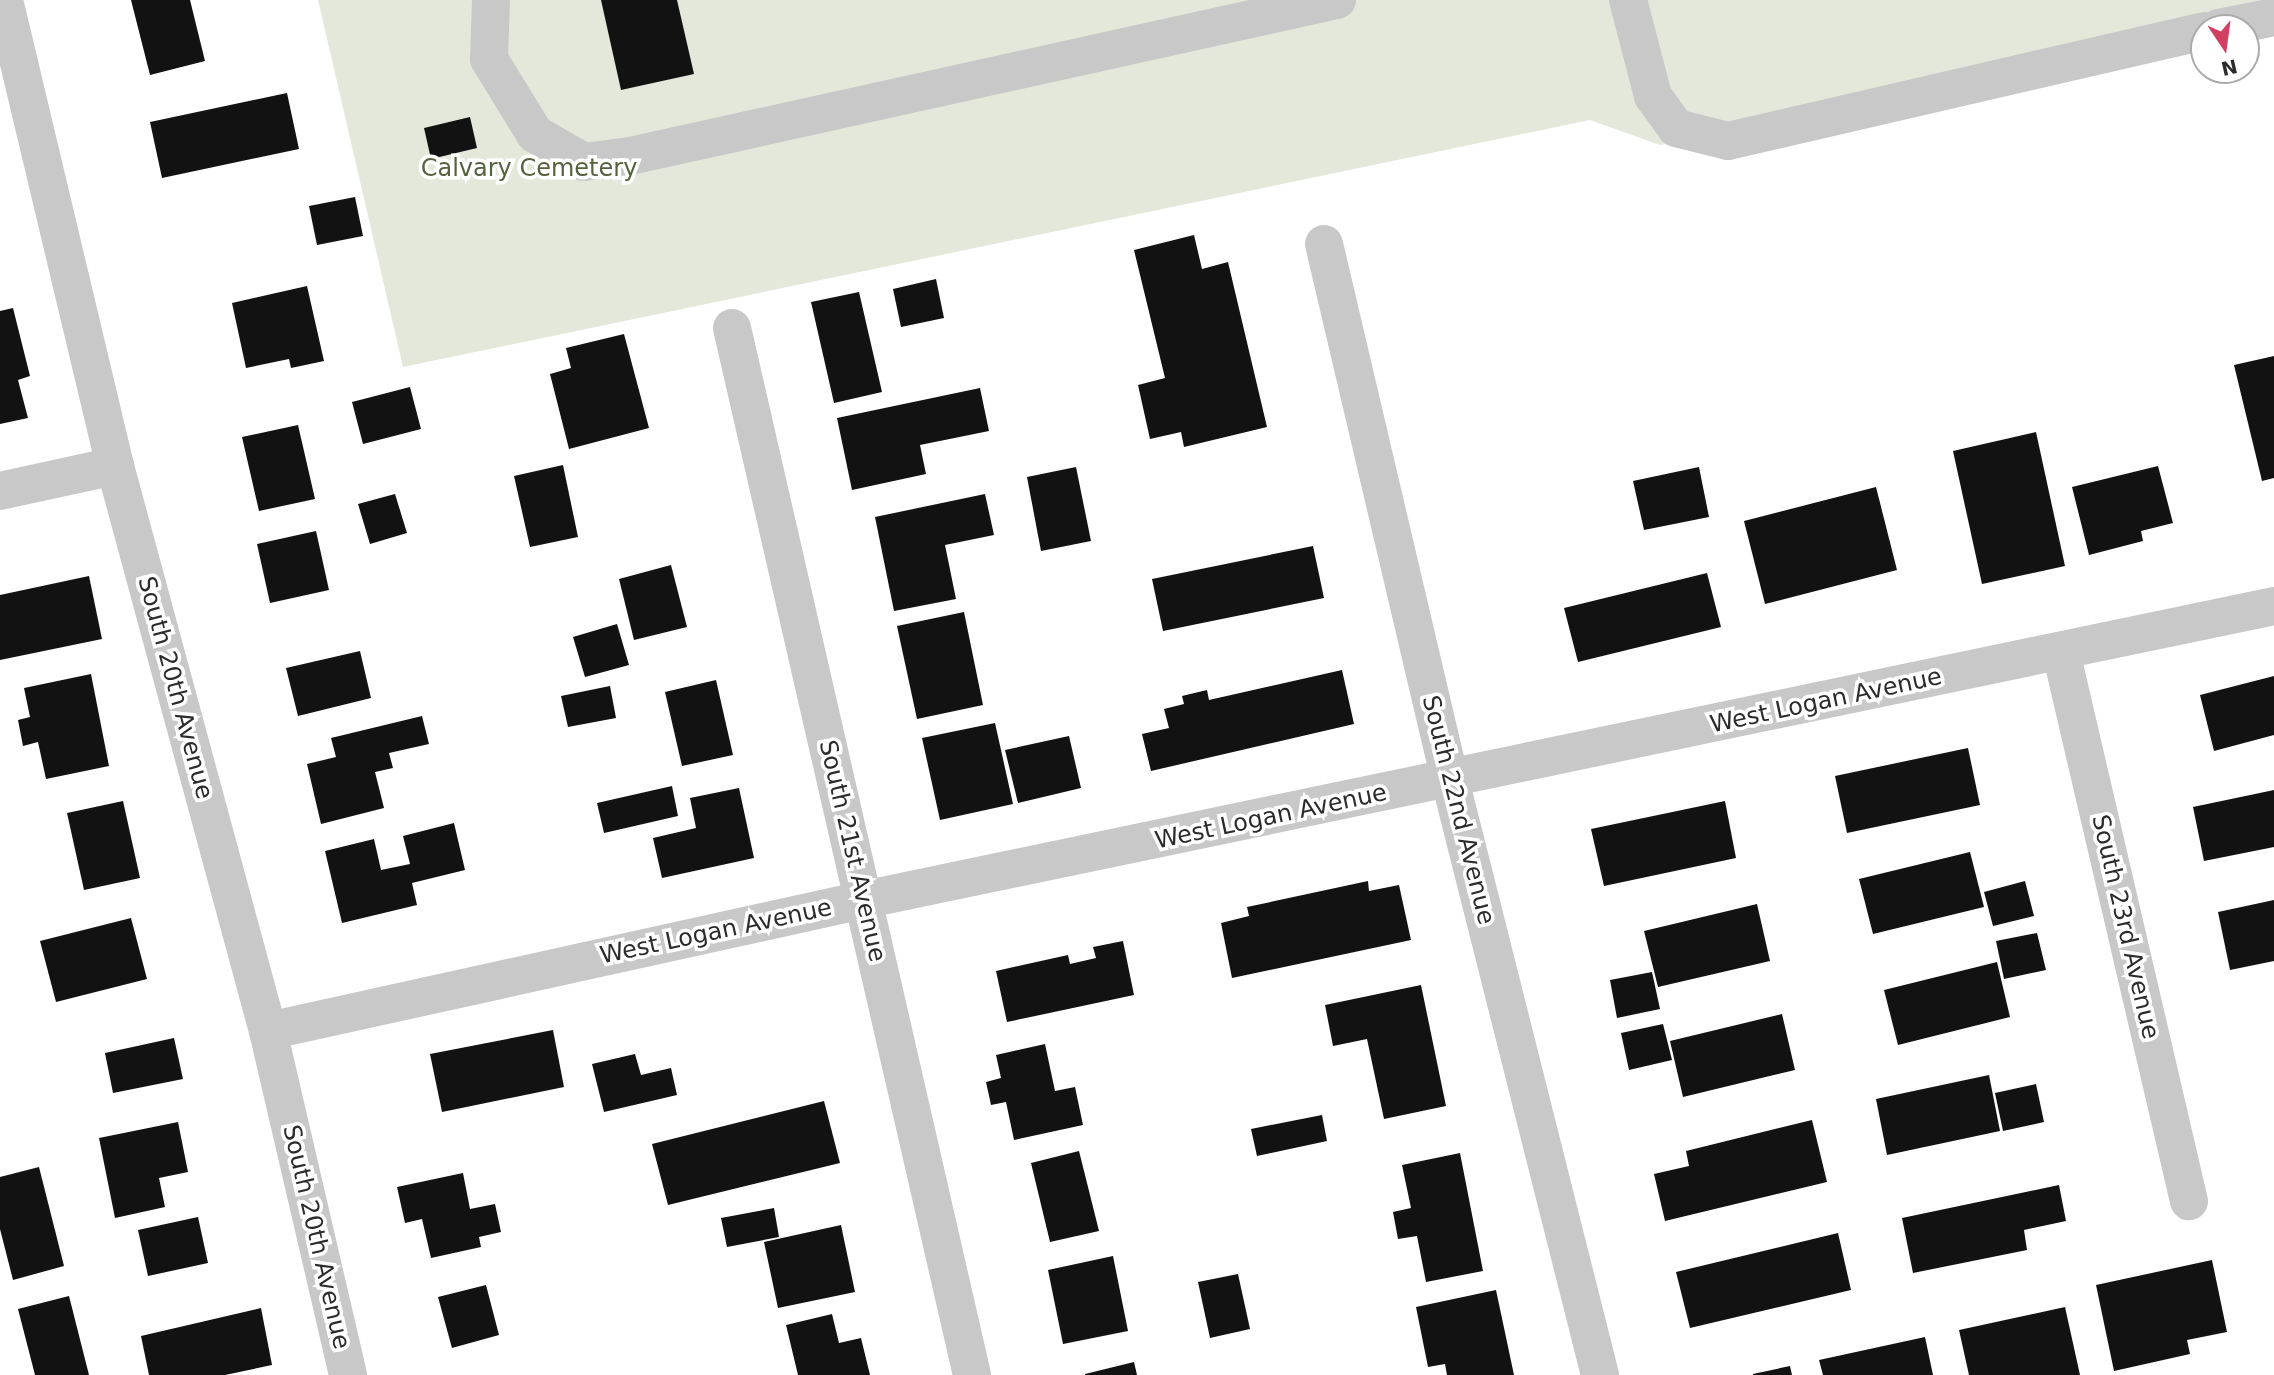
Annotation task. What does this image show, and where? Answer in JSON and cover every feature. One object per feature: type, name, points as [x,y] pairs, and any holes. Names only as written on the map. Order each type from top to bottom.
[{"type":"street","name":"South 20th Avenue","points":[[4,0],[115,466],[268,1031],[348,1375]]},
{"type":"street","points":[[491,0],[489,59],[535,134],[584,162],[630,156],[1337,0]]},
{"type":"street","points":[[1628,0],[1653,96],[1675,128],[1728,141],[2190,28]]},
{"type":"street","name":"South 22nd Avenue","points":[[1324,244],[1450,780],[1600,1375]]},
{"type":"street","name":"South 21st Avenue","points":[[732,328],[972,1375]]},
{"type":"street","points":[[0,491],[115,466]]},
{"type":"street","name":"West Logan Avenue","points":[[268,1031],[863,900],[1450,780],[2274,606]]},
{"type":"street","name":"South 23rd Avenue","points":[[2061,652],[2189,1201]]},
{"type":"green space","name":"Calvary Cemetery","points":[[318,0],[2274,0],[2242,14],[2190,14],[2190,34],[1660,145],[1590,120],[403,367]]},
{"type":"building","points":[[131,0],[190,0],[205,61],[150,75]]},
{"type":"building","points":[[601,0],[677,0],[694,74],[621,90]]},
{"type":"building","points":[[287,93],[299,149],[162,178],[150,122]]},
{"type":"building","points":[[470,117],[477,148],[431,159],[424,128]]},
{"type":"building","points":[[355,197],[363,236],[317,245],[309,206]]},
{"type":"building","points":[[1194,235],[1202,269],[1228,262],[1267,427],[1184,447],[1181,432],[1150,439],[1138,385],[1165,378],[1134,250]]},
{"type":"building","points":[[936,279],[944,318],[901,327],[893,289]]},
{"type":"building","points":[[307,286],[324,361],[291,368],[289,359],[246,368],[232,303]]},
{"type":"building","points":[[859,292],[882,392],[834,403],[811,302]]},
{"type":"building","points":[[13,308],[30,376],[18,380],[28,418],[0,424],[0,311]]},
{"type":"building","points":[[624,334],[649,428],[569,449],[550,374],[571,368],[566,348]]},
{"type":"building","points":[[2274,356],[2274,478],[2262,481],[2234,365]]},
{"type":"building","points":[[410,387],[421,429],[363,444],[352,402]]},
{"type":"building","points":[[980,388],[989,431],[920,445],[926,474],[852,490],[837,418]]},
{"type":"building","points":[[298,425],[315,499],[259,511],[242,437]]},
{"type":"building","points":[[2036,432],[2065,566],[1982,584],[1953,451]]},
{"type":"building","points":[[563,465],[578,537],[530,547],[514,476]]},
{"type":"building","points":[[2158,466],[2173,523],[2141,531],[2143,541],[2089,555],[2072,487]]},
{"type":"building","points":[[1076,467],[1091,541],[1041,551],[1027,477]]},
{"type":"building","points":[[1699,467],[1709,517],[1644,530],[1633,481]]},
{"type":"building","points":[[1876,487],[1897,570],[1765,604],[1744,521]]},
{"type":"building","points":[[395,494],[407,533],[370,544],[358,504]]},
{"type":"building","points":[[985,494],[994,535],[945,545],[956,599],[894,611],[875,517]]},
{"type":"building","points":[[316,531],[329,590],[270,603],[257,544]]},
{"type":"building","points":[[1313,546],[1324,598],[1163,631],[1152,579]]},
{"type":"building","points":[[671,565],[687,627],[634,640],[619,579]]},
{"type":"building","points":[[1707,573],[1721,627],[1578,662],[1564,608]]},
{"type":"building","points":[[89,576],[102,639],[0,660],[0,595]]},
{"type":"building","points":[[964,612],[983,705],[917,719],[897,626]]},
{"type":"building","points":[[617,624],[629,665],[585,677],[573,637]]},
{"type":"building","points":[[360,651],[371,698],[298,716],[286,668]]},
{"type":"building","points":[[1342,670],[1354,724],[1151,771],[1142,734],[1169,728],[1164,709],[1184,704],[1182,696],[1207,690],[1209,700]]},
{"type":"building","points":[[91,674],[109,766],[46,779],[38,742],[23,746],[18,720],[30,717],[24,688]]},
{"type":"building","points":[[2274,676],[2274,735],[2214,751],[2200,695]]},
{"type":"building","points":[[716,680],[733,755],[682,766],[665,692]]},
{"type":"building","points":[[610,686],[616,718],[568,727],[561,696]]},
{"type":"building","points":[[422,716],[429,744],[389,753],[393,768],[375,772],[384,808],[321,824],[307,764],[336,757],[331,738]]},
{"type":"building","points":[[995,723],[1013,804],[940,820],[922,738]]},
{"type":"building","points":[[1069,736],[1081,788],[1018,803],[1005,750]]},
{"type":"building","points":[[1968,748],[1980,805],[1847,833],[1835,776]]},
{"type":"building","points":[[672,786],[678,816],[604,833],[597,803]]},
{"type":"building","points":[[739,788],[754,858],[662,878],[653,838],[696,828],[690,798]]},
{"type":"building","points":[[2274,790],[2274,847],[2204,861],[2193,807]]},
{"type":"building","points":[[123,801],[140,878],[84,890],[67,813]]},
{"type":"building","points":[[1725,801],[1736,858],[1604,886],[1591,829]]},
{"type":"building","points":[[454,823],[465,870],[412,883],[417,905],[342,923],[325,851],[374,839],[381,870],[410,864],[403,836]]},
{"type":"building","points":[[1970,852],[1984,907],[1873,934],[1859,879]]},
{"type":"building","points":[[1368,881],[1369,891],[1399,885],[1411,940],[1232,978],[1221,923],[1249,916],[1247,907]]},
{"type":"building","points":[[2025,881],[2034,916],[1993,926],[1984,892]]},
{"type":"building","points":[[2274,900],[2274,961],[2230,970],[2218,912]]},
{"type":"building","points":[[1757,904],[1770,961],[1658,987],[1644,931]]},
{"type":"building","points":[[131,918],[147,979],[56,1002],[40,941]]},
{"type":"building","points":[[2037,933],[2046,970],[2004,979],[1996,941]]},
{"type":"building","points":[[1123,941],[1134,995],[1007,1022],[996,971],[1068,955],[1070,964],[1096,958],[1093,947]]},
{"type":"building","points":[[1997,962],[2010,1017],[1898,1045],[1884,990]]},
{"type":"building","points":[[1652,972],[1660,1009],[1617,1018],[1610,980]]},
{"type":"building","points":[[1421,985],[1446,1106],[1384,1119],[1367,1039],[1333,1046],[1325,1005]]},
{"type":"building","points":[[1782,1014],[1795,1070],[1683,1097],[1670,1041]]},
{"type":"building","points":[[1663,1024],[1672,1060],[1629,1070],[1621,1033]]},
{"type":"building","points":[[553,1030],[564,1087],[442,1112],[430,1054]]},
{"type":"building","points":[[174,1038],[183,1079],[113,1093],[105,1053]]},
{"type":"building","points":[[1045,1044],[1055,1091],[1075,1087],[1083,1125],[1014,1140],[1006,1102],[991,1105],[986,1082],[1001,1078],[996,1055]]},
{"type":"building","points":[[635,1054],[641,1075],[671,1068],[677,1095],[604,1112],[592,1064]]},
{"type":"building","points":[[1989,1075],[2000,1131],[1887,1155],[1876,1099]]},
{"type":"building","points":[[2036,1084],[2044,1122],[2003,1131],[1995,1093]]},
{"type":"building","points":[[824,1101],[840,1163],[668,1205],[652,1144]]},
{"type":"building","points":[[1322,1115],[1327,1141],[1257,1156],[1251,1129]]},
{"type":"building","points":[[1812,1120],[1827,1182],[1665,1221],[1654,1174],[1689,1166],[1686,1151]]},
{"type":"building","points":[[178,1122],[188,1172],[159,1178],[165,1207],[115,1218],[99,1138]]},
{"type":"building","points":[[1079,1151],[1099,1231],[1050,1242],[1031,1163]]},
{"type":"building","points":[[1460,1153],[1483,1271],[1426,1282],[1417,1236],[1398,1239],[1393,1212],[1411,1208],[1402,1165]]},
{"type":"building","points":[[39,1167],[64,1266],[13,1280],[0,1229],[0,1177]]},
{"type":"building","points":[[463,1173],[470,1209],[495,1204],[501,1232],[479,1237],[481,1247],[431,1258],[422,1219],[405,1223],[397,1187]]},
{"type":"building","points":[[2059,1185],[2066,1221],[2024,1230],[2027,1250],[1913,1273],[1902,1218]]},
{"type":"building","points":[[774,1208],[779,1237],[727,1247],[721,1218]]},
{"type":"building","points":[[198,1217],[208,1263],[148,1276],[138,1230]]},
{"type":"building","points":[[841,1225],[855,1292],[778,1308],[764,1242]]},
{"type":"building","points":[[1838,1233],[1851,1290],[1690,1328],[1676,1272]]},
{"type":"building","points":[[1113,1256],[1128,1331],[1063,1344],[1048,1270]]},
{"type":"building","points":[[2212,1260],[2227,1332],[2187,1340],[2190,1354],[2114,1371],[2096,1285]]},
{"type":"building","points":[[1238,1274],[1250,1329],[1210,1338],[1198,1282]]},
{"type":"building","points":[[486,1285],[499,1335],[452,1348],[438,1297]]},
{"type":"building","points":[[1496,1290],[1514,1375],[1447,1375],[1445,1364],[1428,1367],[1416,1307]]},
{"type":"building","points":[[69,1296],[89,1375],[35,1375],[18,1309]]},
{"type":"building","points":[[2065,1307],[2080,1375],[1969,1375],[1959,1330]]},
{"type":"building","points":[[261,1308],[272,1365],[225,1375],[149,1375],[141,1336]]},
{"type":"building","points":[[832,1314],[839,1343],[861,1338],[870,1375],[798,1375],[786,1325]]},
{"type":"building","points":[[1925,1337],[1933,1375],[1823,1375],[1819,1360]]},
{"type":"building","points":[[1134,1362],[1137,1375],[1085,1375],[1085,1374]]},
{"type":"building","points":[[1790,1366],[1792,1375],[1753,1375],[1753,1374]]}]
